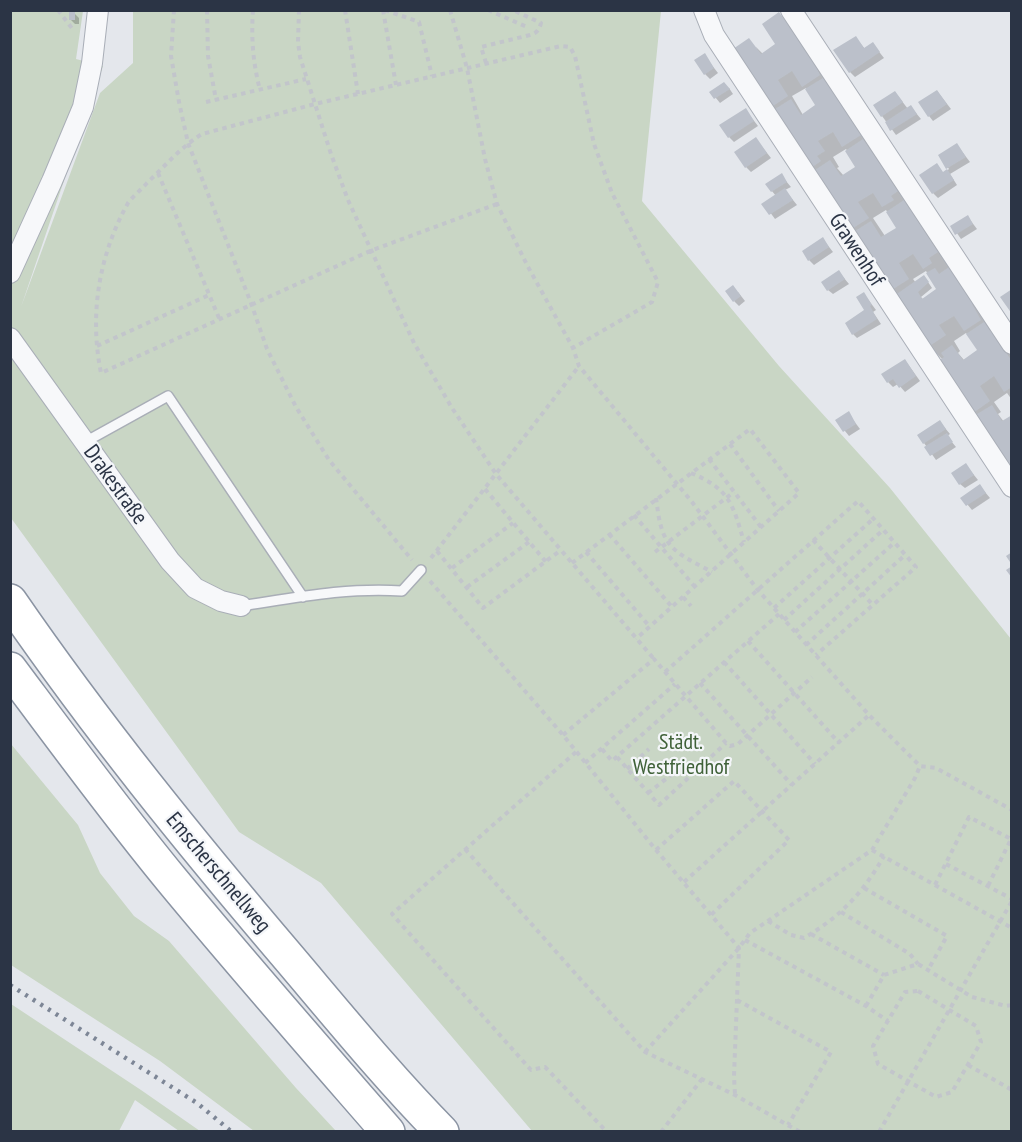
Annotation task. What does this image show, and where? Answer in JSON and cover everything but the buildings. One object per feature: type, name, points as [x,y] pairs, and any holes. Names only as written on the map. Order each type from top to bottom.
[{"type":"highway","name":"Emscherschnellweg","points":[[10,601],[114,743],[198,852],[318,992],[442,1131]]},
{"type":"highway","name":"Emscherschnellweg","points":[[10,669],[170,878],[287,1017],[388,1131]]},
{"type":"street","points":[[10,273],[83,107],[92,63],[98,10]]},
{"type":"street","name":"Grawenhof","points":[[704,10],[714,35],[1011,487]]},
{"type":"street","points":[[791,10],[1011,344]]},
{"type":"street","name":"Drakestraße","points":[[10,338],[158,544],[195,588],[221,601],[241,606]]},
{"type":"lane","points":[[85,442],[168,396],[303,597]]},
{"type":"lane","points":[[241,606],[375,589],[402,591],[421,570]]},
{"type":"path","points":[[58,10],[78,36]]},
{"type":"path","points":[[174,10],[171,56],[188,143],[267,349],[296,407],[329,460],[563,735],[739,948],[735,1095]]},
{"type":"path","points":[[207,10],[208,56],[216,100]]},
{"type":"path","points":[[253,10],[253,55],[260,90]]},
{"type":"path","points":[[299,10],[298,42],[306,79],[348,200],[414,343],[452,408],[496,474],[730,746],[738,744],[812,677]]},
{"type":"path","points":[[345,10],[358,94]]},
{"type":"path","points":[[396,85],[384,10],[418,22],[432,76]]},
{"type":"path","points":[[450,10],[467,68],[485,159],[498,204],[527,265],[573,348],[579,366],[676,483],[757,589],[869,715],[920,766],[936,768],[1011,810]]},
{"type":"path","points":[[488,10],[527,27]]},
{"type":"path","points":[[486,63],[481,47],[530,35],[540,28],[541,23],[513,10]]},
{"type":"path","points":[[498,204],[370,251],[101,373],[97,346],[96,302],[107,250],[129,201],[188,143],[202,134],[561,46],[570,47],[574,56],[594,144],[612,193],[658,282],[652,302],[573,348]]},
{"type":"path","points":[[206,102],[306,79]]},
{"type":"path","points":[[158,173],[219,318]]},
{"type":"path","points":[[97,346],[209,295]]},
{"type":"path","points":[[421,570],[579,366]]},
{"type":"path","points":[[572,563],[750,429],[799,493],[636,639]]},
{"type":"path","points":[[730,444],[779,511]]},
{"type":"path","points":[[710,459],[761,527]]},
{"type":"path","points":[[690,472],[716,484],[727,497],[737,518],[744,543]]},
{"type":"path","points":[[485,489],[546,562]]},
{"type":"path","points":[[655,552],[734,492]]},
{"type":"path","points":[[656,498],[667,541],[679,552],[712,572]]},
{"type":"path","points":[[665,672],[858,501],[916,567],[816,655]]},
{"type":"path","points":[[634,515],[695,587]]},
{"type":"path","points":[[774,608],[873,519]]},
{"type":"path","points":[[452,568],[513,523]]},
{"type":"path","points":[[784,620],[883,530]]},
{"type":"path","points":[[609,534],[672,607]]},
{"type":"path","points":[[813,540],[873,605]]},
{"type":"path","points":[[467,586],[530,542]]},
{"type":"path","points":[[795,632],[894,543]]},
{"type":"path","points":[[437,551],[483,608],[561,550]]},
{"type":"path","points":[[586,552],[650,627]]},
{"type":"path","points":[[806,645],[905,555]]},
{"type":"path","points":[[683,597],[691,606]]},
{"type":"path","points":[[602,750],[612,761],[779,614]]},
{"type":"path","points":[[748,641],[838,743]]},
{"type":"path","points":[[563,735],[654,659]]},
{"type":"path","points":[[724,662],[815,764]]},
{"type":"path","points":[[700,683],[792,785]]},
{"type":"path","points":[[585,764],[675,684]]},
{"type":"path","points":[[684,882],[869,715]]},
{"type":"path","points":[[616,757],[658,805],[726,743]]},
{"type":"path","points":[[627,769],[650,749]]},
{"type":"path","points":[[576,752],[392,914],[531,1070],[545,1067],[607,1131]]},
{"type":"path","points":[[645,1052],[750,933],[872,850],[920,766]]},
{"type":"path","points":[[648,793],[675,772]]},
{"type":"path","points":[[656,850],[734,781],[789,840],[711,915]]},
{"type":"path","points":[[935,885],[969,817],[1011,839],[988,886]]},
{"type":"path","points":[[465,849],[645,1052],[735,1095],[799,1131]]},
{"type":"path","points":[[872,850],[1011,928]]},
{"type":"path","points":[[768,921],[791,935],[804,938],[841,912],[864,888],[884,856]]},
{"type":"path","points":[[879,1131],[1011,899],[946,864]]},
{"type":"path","points":[[864,888],[947,936],[928,970]]},
{"type":"path","points":[[841,912],[910,954],[918,964],[972,997],[1006,1006],[1011,1005]]},
{"type":"path","points":[[811,934],[884,975]]},
{"type":"path","points":[[746,940],[866,1006],[888,1021]]},
{"type":"path","points":[[866,1006],[884,975],[918,964]]},
{"type":"path","points":[[918,991],[976,1026],[981,1042],[952,1092],[936,1097],[878,1064],[873,1046],[888,1021],[905,992],[918,991]]},
{"type":"path","points":[[737,1000],[831,1052],[788,1125]]},
{"type":"path","points":[[968,1065],[1011,1090]]},
{"type":"path","points":[[661,1131],[702,1079]]},
{"type":"green space","name":"Städt. Westfriedhof","points":[[11,11],[83,11],[76,59],[103,66],[21,307],[100,93],[133,63],[133,11],[661,11],[642,201],[779,366],[890,488],[1011,639],[1011,1131],[532,1131],[321,883],[239,832],[11,518]]},
{"type":"green space","points":[[11,744],[78,825],[100,873],[134,916],[169,941],[336,1131],[254,1131],[160,1061],[11,965]]},
{"type":"green space","points":[[11,1004],[200,1131],[179,1131],[135,1100],[119,1131],[11,1131]]},
{"type":"railway","points":[[10,985],[197,1103],[232,1132]]}]
